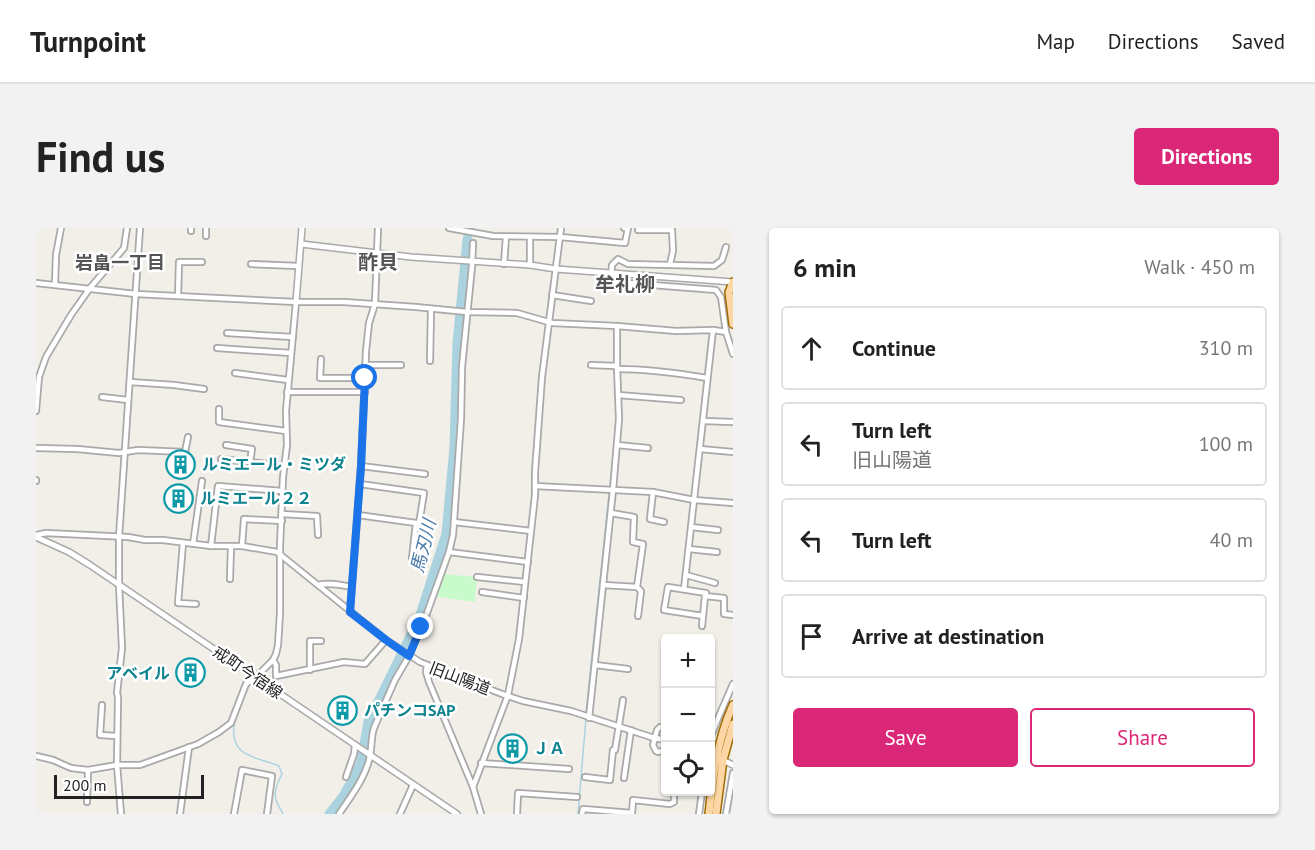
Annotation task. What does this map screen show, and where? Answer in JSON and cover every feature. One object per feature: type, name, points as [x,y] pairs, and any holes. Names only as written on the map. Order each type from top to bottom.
[{"type":"main road","points":[[733,282],[729,292],[733,324]]},
{"type":"main road","points":[[709,814],[716,756],[723,729],[733,705]]},
{"type":"main road","points":[[716,814],[716,756],[733,724]]},
{"type":"street","points":[[55,285],[56,255],[61,228]]},
{"type":"street","points":[[36,411],[39,377],[46,357],[90,288],[124,248],[127,228]]},
{"type":"street","points":[[121,814],[117,765],[117,693],[122,648],[119,537],[140,228]]},
{"type":"street","points":[[206,228],[206,236]]},
{"type":"street","points":[[36,756],[71,768],[88,770],[117,765],[140,765],[198,744],[231,723],[246,684],[273,660],[278,645],[282,491],[287,445],[287,392],[302,228]]},
{"type":"street","points":[[350,612],[360,484],[365,364],[369,323],[375,304],[378,228]]},
{"type":"street","points":[[449,228],[506,237],[560,237],[625,243],[628,228],[624,228]]},
{"type":"street","points":[[473,787],[508,695],[519,639],[536,486],[541,387],[561,228]]},
{"type":"street","points":[[642,230],[672,229],[673,251],[670,264]]},
{"type":"street","points":[[504,264],[506,237]]},
{"type":"street","points":[[530,237],[530,265]]},
{"type":"street","points":[[339,814],[363,776],[374,728],[427,613],[449,552],[454,522],[462,367],[472,243]]},
{"type":"street","points":[[301,244],[454,261],[733,282]]},
{"type":"street","points":[[726,247],[722,260],[714,266],[628,264],[618,260],[612,265],[611,282],[619,286],[627,283],[716,290],[721,297],[726,332],[733,354]]},
{"type":"street","points":[[178,296],[178,262],[202,262]]},
{"type":"street","points":[[251,264],[298,266]]},
{"type":"street","points":[[36,283],[136,294],[296,302],[344,302],[467,312],[517,313],[549,322],[676,331],[726,332]]},
{"type":"street","points":[[552,295],[591,301]]},
{"type":"street","points":[[430,361],[431,309]]},
{"type":"street","points":[[589,718],[619,419],[617,326]]},
{"type":"street","points":[[684,589],[713,330]]},
{"type":"street","points":[[227,333],[293,337]]},
{"type":"street","points":[[217,348],[291,353]]},
{"type":"street","points":[[321,359],[320,378],[365,378]]},
{"type":"street","points":[[365,364],[401,365]]},
{"type":"street","points":[[591,365],[670,372],[707,378]]},
{"type":"street","points":[[235,373],[288,380]]},
{"type":"street","points":[[130,382],[204,389]]},
{"type":"street","points":[[287,392],[365,392]]},
{"type":"street","points":[[618,395],[681,400]]},
{"type":"street","points":[[102,397],[128,400]]},
{"type":"street","points":[[219,410],[219,422],[286,431]]},
{"type":"street","points":[[703,421],[733,422]]},
{"type":"street","points":[[36,448],[119,453],[129,450],[184,452],[188,437]]},
{"type":"street","points":[[226,445],[252,449],[250,462]]},
{"type":"street","points":[[617,445],[648,448]]},
{"type":"street","points":[[700,449],[733,452]]},
{"type":"street","points":[[221,459],[285,466]]},
{"type":"street","points":[[361,466],[425,474]]},
{"type":"street","points":[[193,544],[202,481]]},
{"type":"street","points":[[358,515],[419,524],[424,493],[360,484]]},
{"type":"street","points":[[211,546],[218,486],[282,491]]},
{"type":"street","points":[[536,486],[653,492],[694,500],[733,503]]},
{"type":"street","points":[[653,492],[650,519],[664,522]]},
{"type":"street","points":[[611,513],[634,517],[633,542],[643,544],[637,587]]},
{"type":"street","points":[[282,514],[317,516],[318,535]]},
{"type":"street","points":[[242,546],[244,519],[282,521]]},
{"type":"street","points":[[454,522],[531,531]]},
{"type":"street","points":[[412,558],[416,523]]},
{"type":"street","points":[[691,527],[718,530]]},
{"type":"street","name":"旧山陽道","points":[[36,536],[46,533],[119,537],[211,546],[242,546],[277,552],[408,656],[459,679],[523,700],[571,711],[661,739]]},
{"type":"street","name":"戒町今宿線","points":[[36,536],[69,552],[119,585],[457,814]]},
{"type":"street","points":[[183,543],[178,603],[196,604]]},
{"type":"street","points":[[230,579],[231,546]]},
{"type":"street","points":[[689,549],[717,552]]},
{"type":"street","points":[[449,552],[528,562]]},
{"type":"street","points":[[686,575],[715,583]]},
{"type":"street","points":[[477,577],[525,582]]},
{"type":"street","points":[[318,585],[338,584],[352,587]]},
{"type":"street","points":[[603,585],[637,587],[641,591],[638,616]]},
{"type":"street","points":[[702,626],[706,592],[668,587],[664,610],[703,616]]},
{"type":"street","points":[[482,592],[524,598]]},
{"type":"street","points":[[705,596],[724,598],[724,614],[733,615]]},
{"type":"street","points":[[273,660],[276,665],[276,676],[344,662],[365,664],[386,640]]},
{"type":"street","points":[[310,670],[310,641],[321,641]]},
{"type":"street","points":[[427,665],[426,672],[429,682],[473,787],[481,814]]},
{"type":"street","points":[[595,665],[628,669]]},
{"type":"street","points":[[715,728],[733,684]]},
{"type":"street","points":[[585,777],[610,780],[622,700]]},
{"type":"street","points":[[102,705],[100,735],[117,736]]},
{"type":"street","points":[[661,729],[658,729],[653,746],[656,751],[661,751]]},
{"type":"street","points":[[624,778],[631,730]]},
{"type":"street","points":[[346,777],[356,746]]},
{"type":"street","points":[[180,814],[189,747]]},
{"type":"street","points":[[716,756],[733,765]]},
{"type":"street","points":[[481,763],[569,769]]},
{"type":"street","points":[[87,802],[88,770]]},
{"type":"street","points":[[242,814],[234,813],[242,770],[273,776],[267,814]]},
{"type":"street","points":[[726,814],[733,773]]},
{"type":"street","points":[[400,814],[413,784]]},
{"type":"street","points":[[517,814],[518,793],[577,797]]},
{"type":"street","points":[[582,814],[583,809],[632,813],[633,800],[670,804],[674,802],[674,796]]},
{"type":"street","points":[[699,814],[701,796]]},
{"type":"green space","points":[[442,574],[477,577],[475,602],[434,596]]},
{"type":"waterway","name":"馬刃川","points":[[329,814],[343,796],[357,771],[368,722],[419,618],[446,534],[454,447],[457,343],[470,228]]},
{"type":"waterway","points":[[81,304],[91,291]]},
{"type":"waterway","points":[[38,375],[44,357]]},
{"type":"waterway","points":[[586,713],[613,457]]},
{"type":"waterway","points":[[578,814],[586,718]]},
{"type":"waterway","points":[[234,724],[236,744],[240,750],[279,766],[282,774],[275,796],[283,814]]},
{"type":"place","name":"ルミエール・ミツダ","points":[[181,464]]},
{"type":"place","name":"ルミエール２２","points":[[179,498]]},
{"type":"place","name":"アベイル","points":[[191,673]]},
{"type":"place","name":"パチンコSAP","points":[[343,710]]},
{"type":"place","name":"ＪＡ","points":[[512,748]]},
{"type":"district","name":"岩畠一丁目","points":[[120,262]]},
{"type":"district","name":"酢貝","points":[[378,262]]},
{"type":"district","name":"牟礼柳","points":[[625,284]]},
{"type":"route","points":[[365,378],[350,612],[409,656],[421,627]]}]
